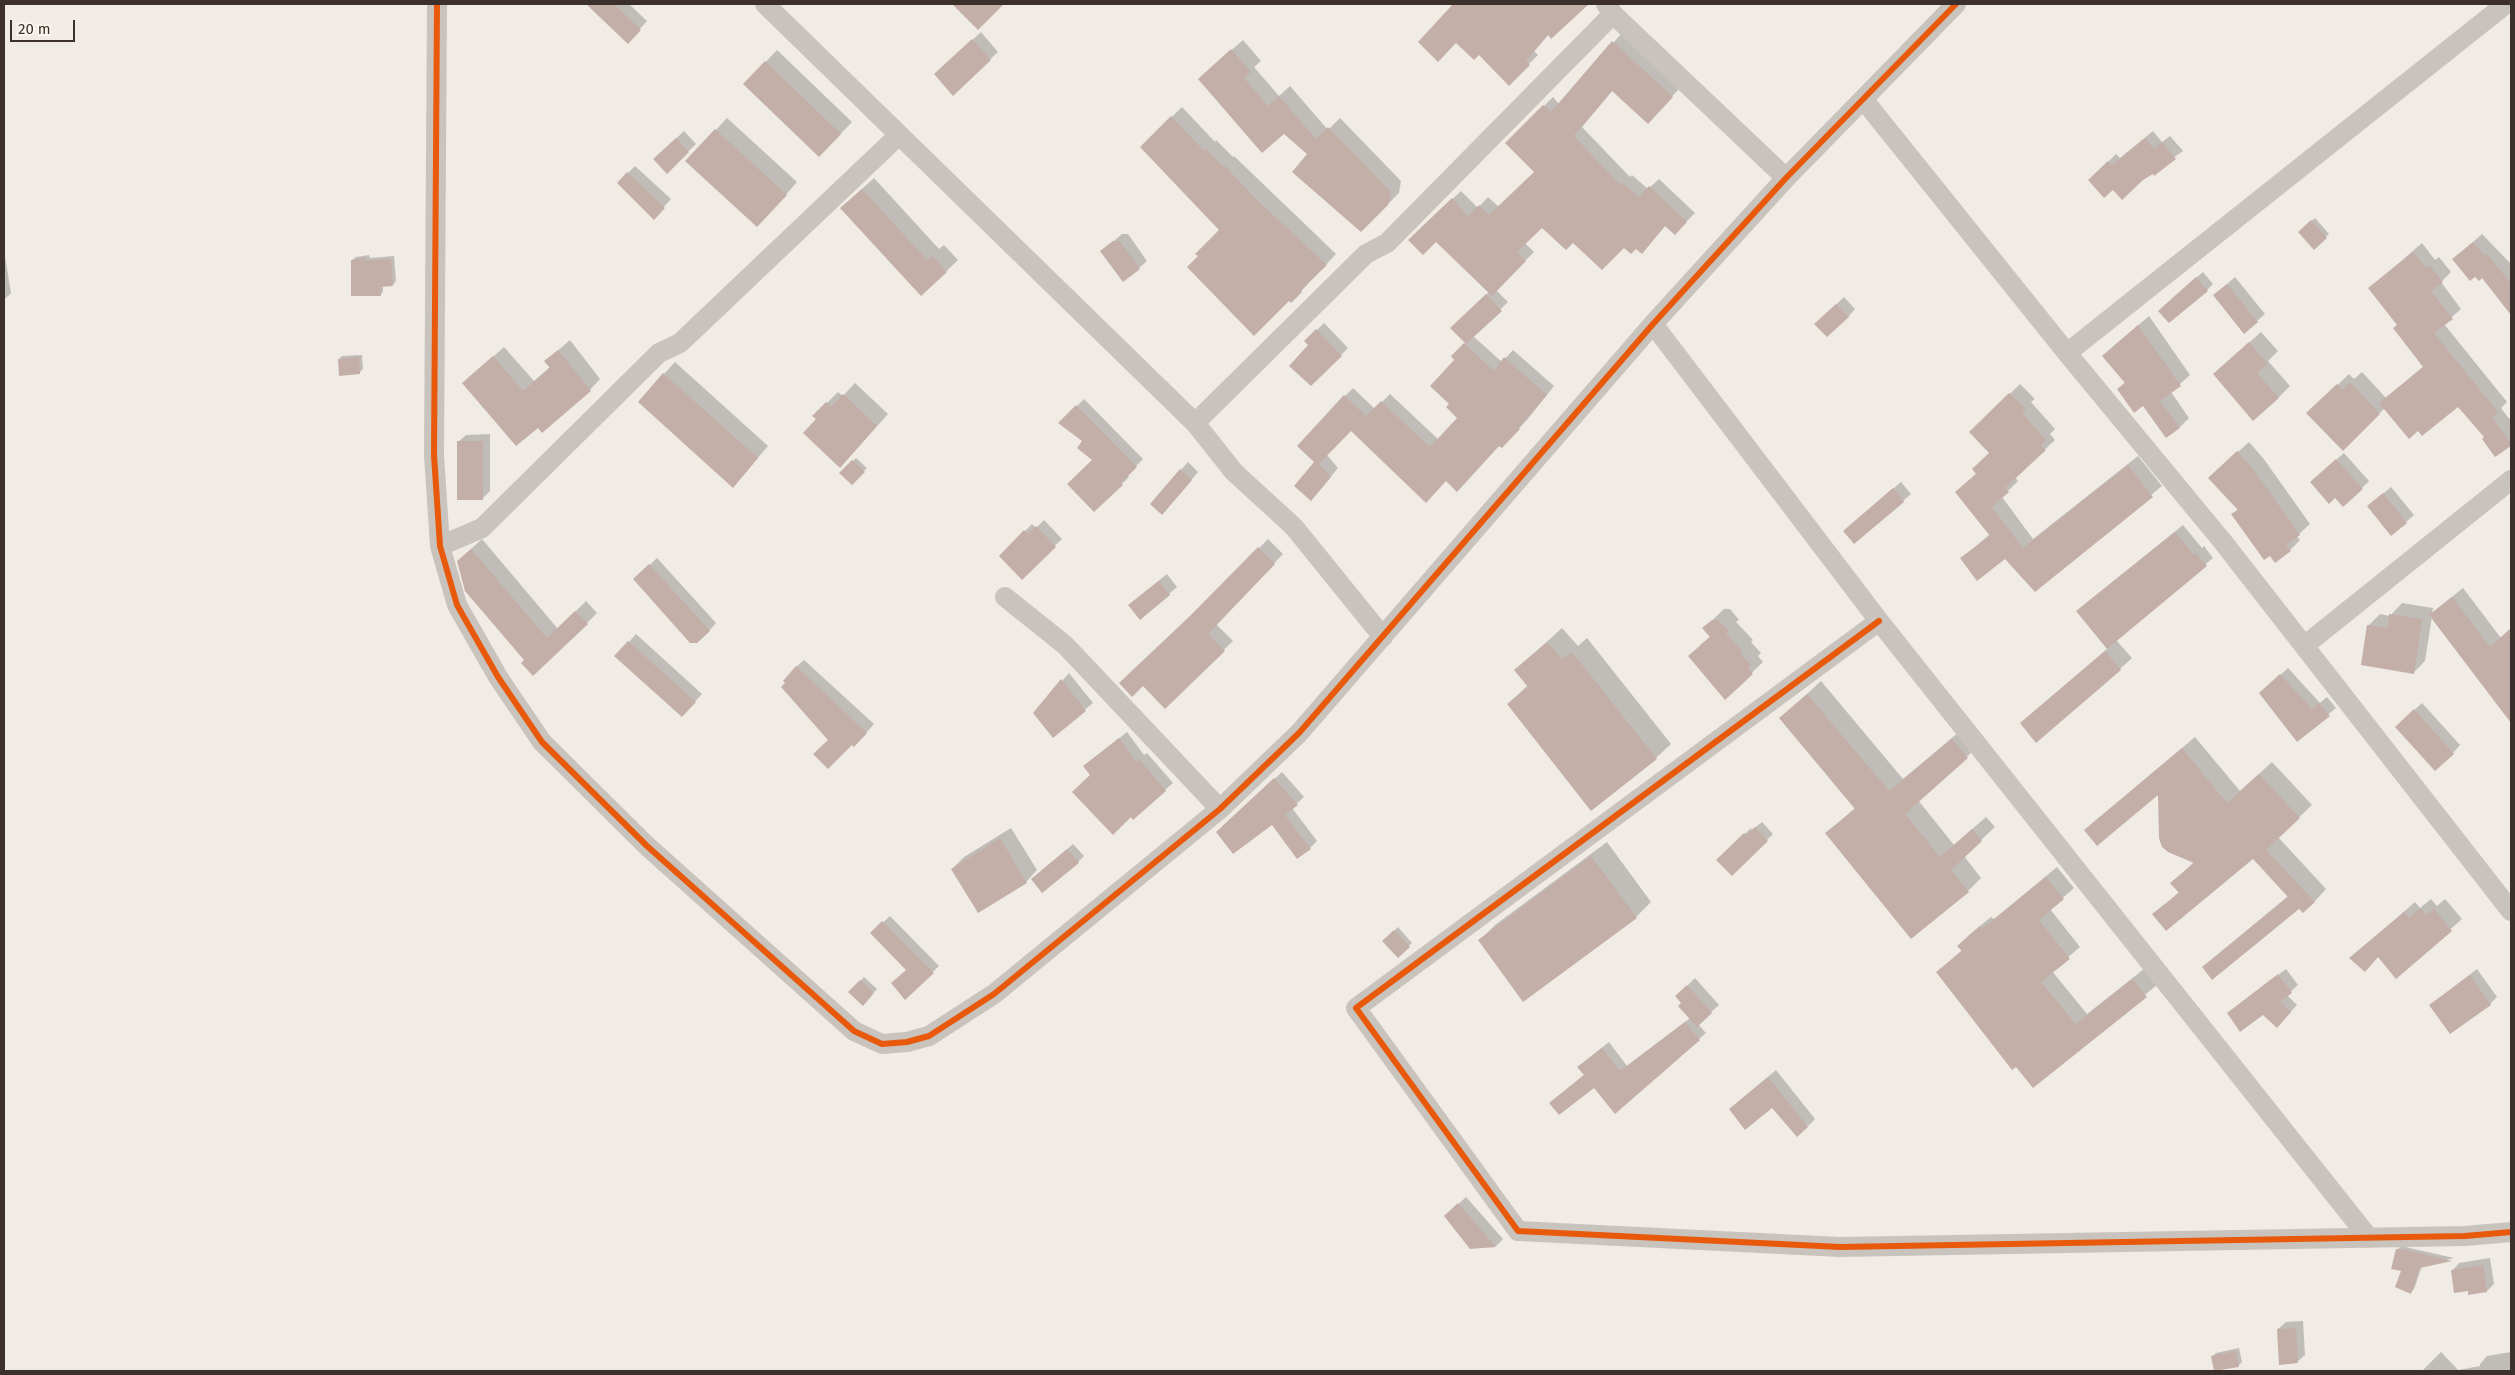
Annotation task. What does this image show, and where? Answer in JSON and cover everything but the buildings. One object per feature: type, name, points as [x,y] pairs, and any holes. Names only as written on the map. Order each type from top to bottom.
[{"type":"street","points":[[437,4],[434,455],[440,546],[457,605],[498,677],[542,742],[647,846],[854,1031],[882,1044],[907,1042],[929,1036],[994,994],[1220,809],[1299,733],[1653,324],[1786,178],[1863,99],[1948,7]]},
{"type":"street","points":[[765,4],[1196,423],[1234,472],[1294,528],[1383,637]]},
{"type":"street","points":[[2067,353],[2506,4]]},
{"type":"street","points":[[1196,423],[1366,254],[1393,236],[1610,9],[1786,178]]},
{"type":"street","points":[[1863,99],[2067,353],[2223,542],[2511,911]]},
{"type":"street","points":[[440,546],[482,528],[659,352],[680,342],[900,135]]},
{"type":"street","points":[[1653,324],[1879,620],[2369,1238]]},
{"type":"street","points":[[2304,646],[2511,480]]},
{"type":"street","points":[[1005,598],[1065,645],[1220,809]]},
{"type":"street","points":[[1879,620],[1356,1008],[1518,1231],[1840,1247],[2465,1236],[2511,1232]]},
{"type":"cycle path","points":[[437,4],[434,455],[440,546],[457,605],[498,677],[542,742],[647,846],[854,1031],[882,1044],[907,1042],[929,1036],[994,994],[1220,809],[1299,733],[1653,324],[1786,178],[1956,4]]},
{"type":"cycle path","points":[[1879,621],[1356,1008],[1518,1231],[1840,1247],[2465,1236],[2511,1232]]}]
